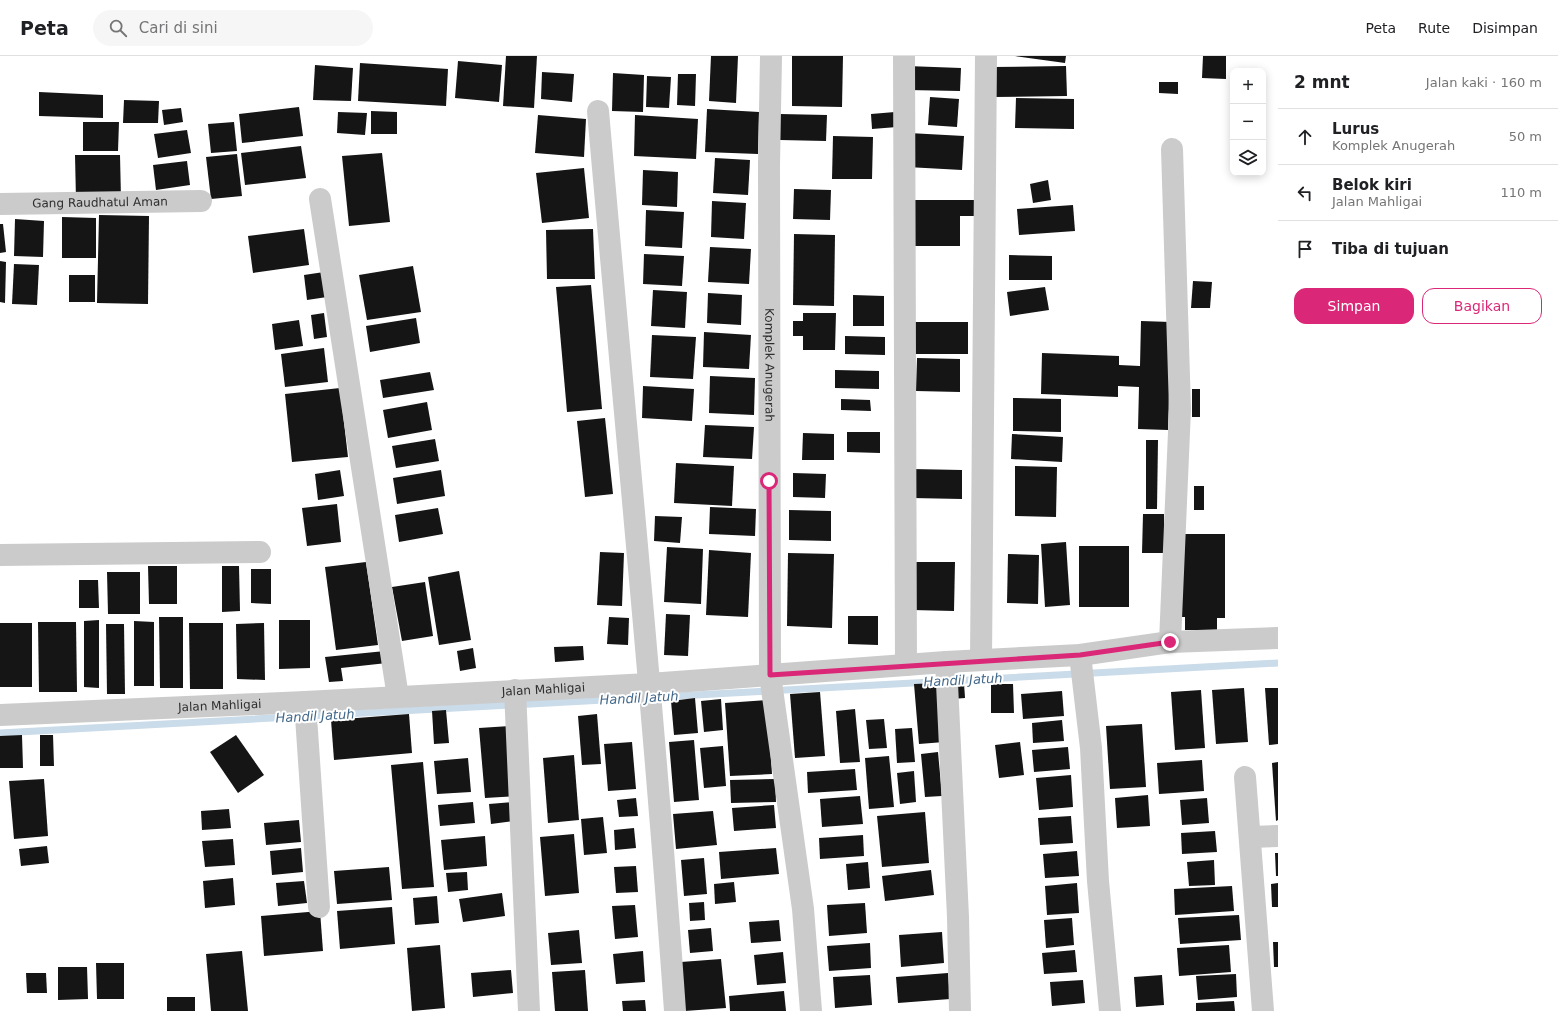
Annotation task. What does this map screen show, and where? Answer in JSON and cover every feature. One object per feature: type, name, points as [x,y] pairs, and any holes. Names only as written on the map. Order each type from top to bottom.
[{"type":"street","name":"Komplek Anugerah","points":[[771,56],[769,165],[771,686],[803,909],[811,1011]]},
{"type":"street","points":[[904,56],[906,665]]},
{"type":"street","points":[[980,660],[986,56]]},
{"type":"street","points":[[598,111],[651,693],[676,1011]]},
{"type":"street","points":[[1170,642],[1180,409],[1172,149]]},
{"type":"street","points":[[320,199],[398,697]]},
{"type":"street","name":"Gang Raudhatul Aman","points":[[0,204],[201,201]]},
{"type":"street","points":[[0,555],[260,552]]},
{"type":"street","name":"Jalan Mahligai","points":[[0,715],[305,712],[398,697],[516,700],[771,686],[906,665],[946,675],[980,660],[1082,666],[1170,642],[1278,638]]},
{"type":"street","points":[[1082,666],[1091,748],[1098,881],[1110,1011]]},
{"type":"street","points":[[946,675],[958,917],[960,1011]]},
{"type":"street","points":[[516,700],[529,1011]]},
{"type":"street","points":[[305,712],[319,907]]},
{"type":"street","points":[[1245,778],[1263,1011]]},
{"type":"street","points":[[1250,838],[1278,836]]},
{"type":"building","points":[[506,56],[537,56],[534,108],[503,106]]},
{"type":"building","points":[[711,56],[738,56],[736,103],[709,101]]},
{"type":"building","points":[[792,56],[843,56],[842,107],[792,106]]},
{"type":"building","points":[[1015,56],[1066,56],[1065,63]]},
{"type":"building","points":[[1203,56],[1226,56],[1226,79],[1202,78]]},
{"type":"building","points":[[458,61],[502,65],[499,102],[455,98]]},
{"type":"building","points":[[360,63],[448,69],[446,106],[358,101]]},
{"type":"building","points":[[315,65],[353,68],[351,101],[313,100]]},
{"type":"building","points":[[907,66],[961,68],[960,91],[907,90]]},
{"type":"building","points":[[1066,66],[1067,96],[994,97],[993,67]]},
{"type":"building","points":[[542,72],[574,74],[572,102],[541,99]]},
{"type":"building","points":[[613,73],[644,75],[643,112],[612,111]]},
{"type":"building","points":[[678,74],[696,74],[695,106],[677,105]]},
{"type":"building","points":[[647,76],[671,77],[669,108],[646,107]]},
{"type":"building","points":[[1159,82],[1178,82],[1178,94],[1159,93]]},
{"type":"building","points":[[39,92],[103,95],[103,118],[39,116]]},
{"type":"building","points":[[930,97],[959,99],[957,127],[928,125]]},
{"type":"building","points":[[1016,98],[1074,99],[1074,129],[1015,128]]},
{"type":"building","points":[[124,100],[159,101],[158,123],[123,123]]},
{"type":"building","points":[[299,107],[303,136],[242,143],[239,114]]},
{"type":"building","points":[[181,108],[183,122],[164,125],[162,110]]},
{"type":"building","points":[[707,109],[759,112],[758,154],[705,152]]},
{"type":"building","points":[[371,111],[397,112],[397,134],[371,134]]},
{"type":"building","points":[[338,112],[367,113],[365,135],[337,133]]},
{"type":"building","points":[[895,112],[897,127],[872,129],[871,114]]},
{"type":"building","points":[[780,114],[827,115],[826,141],[780,140]]},
{"type":"building","points":[[538,115],[586,119],[584,157],[535,153]]},
{"type":"building","points":[[635,115],[698,119],[696,159],[634,156]]},
{"type":"building","points":[[83,122],[119,122],[118,151],[83,151]]},
{"type":"building","points":[[234,122],[237,151],[211,153],[208,124]]},
{"type":"building","points":[[187,130],[191,153],[158,158],[154,134]]},
{"type":"building","points":[[909,133],[964,136],[962,170],[907,167]]},
{"type":"building","points":[[833,136],[873,137],[872,179],[832,179]]},
{"type":"building","points":[[301,146],[306,178],[245,185],[241,153]]},
{"type":"building","points":[[382,153],[390,222],[349,226],[342,156]]},
{"type":"building","points":[[237,154],[242,196],[211,199],[206,157]]},
{"type":"building","points":[[75,155],[120,155],[121,199],[76,200]]},
{"type":"building","points":[[715,158],[750,160],[748,195],[713,193]]},
{"type":"building","points":[[187,161],[190,185],[156,190],[153,165]]},
{"type":"building","points":[[584,168],[589,218],[542,223],[536,173]]},
{"type":"building","points":[[643,170],[678,172],[677,207],[642,205]]},
{"type":"building","points":[[1048,180],[1051,200],[1033,203],[1030,184]]},
{"type":"building","points":[[794,189],[831,190],[830,220],[793,219]]},
{"type":"building","points":[[907,200],[975,200],[975,216],[960,216],[960,246],[907,246]]},
{"type":"building","points":[[712,201],[746,203],[744,239],[711,237]]},
{"type":"building","points":[[1073,205],[1075,231],[1019,235],[1017,209]]},
{"type":"building","points":[[646,210],[684,212],[682,248],[645,246]]},
{"type":"building","points":[[99,215],[149,216],[148,304],[97,303]]},
{"type":"building","points":[[62,217],[96,218],[96,258],[62,258]]},
{"type":"building","points":[[15,219],[44,221],[43,257],[14,256]]},
{"type":"building","points":[[0,224],[3,224],[6,252],[0,253]]},
{"type":"building","points":[[304,229],[309,265],[253,273],[248,236]]},
{"type":"building","points":[[593,229],[595,279],[547,279],[546,230]]},
{"type":"building","points":[[794,234],[835,235],[834,306],[793,305]]},
{"type":"building","points":[[710,247],[751,249],[749,284],[708,282]]},
{"type":"building","points":[[644,254],[684,256],[682,286],[643,284]]},
{"type":"building","points":[[1009,255],[1052,256],[1052,280],[1009,280]]},
{"type":"building","points":[[0,261],[6,262],[5,303],[0,302]]},
{"type":"building","points":[[14,264],[39,265],[37,305],[12,304]]},
{"type":"building","points":[[413,266],[421,312],[367,320],[359,275]]},
{"type":"building","points":[[324,272],[327,297],[307,300],[304,275]]},
{"type":"building","points":[[69,275],[95,275],[95,302],[69,302]]},
{"type":"building","points":[[1193,281],[1212,282],[1210,308],[1191,308]]},
{"type":"building","points":[[591,285],[602,409],[567,412],[556,287]]},
{"type":"building","points":[[1045,287],[1049,310],[1010,316],[1007,292]]},
{"type":"building","points":[[653,290],[687,292],[685,328],[651,326]]},
{"type":"building","points":[[708,293],[742,295],[741,325],[707,323]]},
{"type":"building","points":[[853,295],[884,296],[884,326],[853,326]]},
{"type":"building","points":[[324,313],[327,337],[314,339],[311,315]]},
{"type":"building","points":[[803,313],[836,313],[835,350],[803,350],[803,336],[793,336],[793,321],[803,321]]},
{"type":"building","points":[[416,318],[420,343],[370,352],[366,326]]},
{"type":"building","points":[[299,320],[303,346],[275,350],[272,324]]},
{"type":"building","points":[[1141,321],[1171,322],[1168,430],[1138,429],[1139,387],[1118,386],[1118,397],[1041,394],[1042,353],[1119,356],[1119,365],[1140,366]]},
{"type":"building","points":[[915,322],[968,322],[968,354],[915,354]]},
{"type":"building","points":[[704,332],[751,335],[749,369],[703,367]]},
{"type":"building","points":[[652,335],[696,337],[693,379],[650,377]]},
{"type":"building","points":[[845,336],[885,337],[885,355],[845,354]]},
{"type":"building","points":[[324,348],[328,382],[285,387],[281,354]]},
{"type":"building","points":[[917,358],[960,359],[960,392],[916,391]]},
{"type":"building","points":[[835,370],[879,371],[879,389],[835,388]]},
{"type":"building","points":[[430,372],[434,390],[383,398],[380,380]]},
{"type":"building","points":[[710,376],[755,378],[754,415],[709,413]]},
{"type":"building","points":[[643,386],[694,389],[692,421],[642,418]]},
{"type":"building","points":[[340,388],[348,457],[292,462],[285,394]]},
{"type":"building","points":[[1192,389],[1200,389],[1200,417],[1192,417]]},
{"type":"building","points":[[1013,398],[1061,399],[1061,432],[1013,431]]},
{"type":"building","points":[[841,399],[870,400],[871,411],[841,410]]},
{"type":"building","points":[[427,402],[432,430],[388,438],[383,410]]},
{"type":"building","points":[[605,418],[613,494],[585,497],[577,421]]},
{"type":"building","points":[[705,425],[754,427],[752,459],[703,457]]},
{"type":"building","points":[[847,432],[880,432],[880,453],[847,452]]},
{"type":"building","points":[[803,433],[834,434],[834,460],[802,460]]},
{"type":"building","points":[[1012,434],[1063,437],[1062,462],[1011,459]]},
{"type":"building","points":[[435,439],[439,461],[396,468],[392,446]]},
{"type":"building","points":[[1146,440],[1158,440],[1157,509],[1146,509]]},
{"type":"building","points":[[676,463],[734,466],[732,506],[674,503]]},
{"type":"building","points":[[1015,466],[1057,467],[1056,517],[1015,516]]},
{"type":"building","points":[[912,469],[962,470],[962,499],[912,498]]},
{"type":"building","points":[[340,470],[344,496],[318,500],[315,474]]},
{"type":"building","points":[[441,470],[445,496],[397,504],[393,478]]},
{"type":"building","points":[[793,473],[826,474],[825,498],[793,497]]},
{"type":"building","points":[[1194,486],[1204,486],[1204,510],[1194,510]]},
{"type":"building","points":[[337,504],[341,542],[307,546],[302,508]]},
{"type":"building","points":[[710,507],[756,509],[755,536],[709,534]]},
{"type":"building","points":[[438,508],[443,534],[399,542],[395,515]]},
{"type":"building","points":[[789,510],[831,511],[831,541],[789,540]]},
{"type":"building","points":[[1143,514],[1164,514],[1164,553],[1142,553]]},
{"type":"building","points":[[655,516],[682,517],[680,543],[654,541]]},
{"type":"building","points":[[1182,534],[1225,534],[1225,618],[1217,618],[1217,630],[1185,630],[1185,617],[1181,617]]},
{"type":"building","points":[[1066,542],[1070,605],[1045,607],[1041,544]]},
{"type":"building","points":[[1079,546],[1129,546],[1129,607],[1079,607]]},
{"type":"building","points":[[667,547],[703,549],[701,604],[664,602]]},
{"type":"building","points":[[709,550],[751,553],[748,617],[706,615]]},
{"type":"building","points":[[600,552],[624,553],[622,606],[597,605]]},
{"type":"building","points":[[788,553],[834,554],[832,628],[787,626]]},
{"type":"building","points":[[1008,554],[1039,555],[1038,604],[1007,603]]},
{"type":"building","points":[[366,562],[378,645],[336,650],[325,567]]},
{"type":"building","points":[[913,562],[955,562],[954,611],[912,610]]},
{"type":"building","points":[[148,566],[177,566],[177,604],[149,604]]},
{"type":"building","points":[[222,566],[239,566],[240,611],[222,612]]},
{"type":"building","points":[[251,569],[271,569],[271,604],[251,603]]},
{"type":"building","points":[[459,571],[471,640],[439,645],[428,577]]},
{"type":"building","points":[[107,572],[140,572],[140,614],[108,614]]},
{"type":"building","points":[[79,580],[98,580],[99,608],[79,608]]},
{"type":"building","points":[[425,582],[433,636],[402,641],[392,587]]},
{"type":"building","points":[[666,614],[690,615],[688,656],[664,655]]},
{"type":"building","points":[[848,616],[878,616],[878,645],[848,644]]},
{"type":"building","points":[[159,617],[183,617],[183,688],[160,688]]},
{"type":"building","points":[[609,617],[629,618],[628,645],[607,644]]},
{"type":"building","points":[[99,620],[99,688],[84,687],[84,621]]},
{"type":"building","points":[[279,620],[310,620],[310,668],[279,669]]},
{"type":"building","points":[[134,621],[154,622],[154,686],[134,686]]},
{"type":"building","points":[[38,622],[76,622],[77,692],[39,692]]},
{"type":"building","points":[[0,623],[32,623],[32,687],[0,687]]},
{"type":"building","points":[[189,623],[223,623],[223,689],[190,689]]},
{"type":"building","points":[[264,623],[265,680],[237,679],[236,624]]},
{"type":"building","points":[[106,624],[124,624],[125,694],[107,694]]},
{"type":"building","points":[[583,646],[584,660],[555,662],[554,647]]},
{"type":"building","points":[[473,648],[476,668],[460,671],[457,651]]},
{"type":"building","points":[[385,651],[387,663],[341,668],[343,681],[329,682],[325,657]]},
{"type":"building","points":[[939,683],[944,742],[919,744],[914,684]]},
{"type":"building","points":[[964,683],[965,698],[952,699],[951,684]]},
{"type":"building","points":[[991,684],[1013,684],[1014,713],[991,713]]},
{"type":"building","points":[[1244,688],[1248,742],[1216,744],[1212,690]]},
{"type":"building","points":[[1265,688],[1278,688],[1278,744],[1269,745]]},
{"type":"building","points":[[1201,690],[1205,748],[1175,750],[1171,692]]},
{"type":"building","points":[[1062,691],[1064,716],[1023,719],[1021,694]]},
{"type":"building","points":[[820,692],[825,756],[795,758],[790,694]]},
{"type":"building","points":[[695,698],[698,733],[674,735],[671,701]]},
{"type":"building","points":[[721,699],[723,730],[704,732],[701,701]]},
{"type":"building","points":[[767,700],[772,774],[730,776],[725,703]]},
{"type":"building","points":[[855,709],[860,762],[840,763],[836,711]]},
{"type":"building","points":[[446,710],[449,743],[434,744],[432,711]]},
{"type":"building","points":[[409,714],[412,753],[334,760],[331,720]]},
{"type":"building","points":[[597,714],[601,764],[582,765],[578,716]]},
{"type":"building","points":[[884,719],[887,748],[869,749],[866,720]]},
{"type":"building","points":[[1062,720],[1064,741],[1033,743],[1032,723]]},
{"type":"building","points":[[1142,724],[1146,787],[1110,789],[1106,726]]},
{"type":"building","points":[[511,726],[517,796],[485,798],[479,728]]},
{"type":"building","points":[[912,728],[915,762],[897,763],[895,729]]},
{"type":"building","points":[[22,735],[23,768],[0,768],[0,736]]},
{"type":"building","points":[[40,735],[53,735],[54,766],[40,766]]},
{"type":"building","points":[[236,735],[264,775],[238,793],[210,752]]},
{"type":"building","points":[[694,740],[699,800],[674,802],[669,742]]},
{"type":"building","points":[[632,742],[636,789],[608,791],[604,744]]},
{"type":"building","points":[[1020,742],[1024,775],[999,778],[995,745]]},
{"type":"building","points":[[723,746],[726,786],[704,788],[700,748]]},
{"type":"building","points":[[1068,747],[1070,769],[1034,772],[1032,750]]},
{"type":"building","points":[[938,752],[942,796],[925,797],[921,754]]},
{"type":"building","points":[[574,755],[579,820],[548,823],[543,758]]},
{"type":"building","points":[[889,756],[894,807],[869,809],[865,758]]},
{"type":"building","points":[[468,758],[471,792],[437,794],[434,761]]},
{"type":"building","points":[[1202,760],[1204,791],[1159,794],[1157,763]]},
{"type":"building","points":[[423,762],[434,887],[402,889],[391,765]]},
{"type":"building","points":[[1278,762],[1278,820],[1276,821],[1272,763]]},
{"type":"building","points":[[855,769],[857,790],[808,793],[807,772]]},
{"type":"building","points":[[914,771],[916,802],[900,804],[897,773]]},
{"type":"building","points":[[1071,775],[1073,807],[1039,810],[1036,778]]},
{"type":"building","points":[[44,779],[48,836],[14,839],[9,781]]},
{"type":"building","points":[[775,779],[776,802],[731,803],[730,780]]},
{"type":"building","points":[[1148,795],[1150,826],[1117,828],[1115,798]]},
{"type":"building","points":[[860,796],[863,824],[822,827],[820,799]]},
{"type":"building","points":[[636,798],[638,816],[619,817],[617,800]]},
{"type":"building","points":[[1207,798],[1209,823],[1182,825],[1180,800]]},
{"type":"building","points":[[473,802],[475,823],[440,826],[438,805]]},
{"type":"building","points":[[512,802],[514,821],[491,824],[489,804]]},
{"type":"building","points":[[774,805],[776,828],[734,831],[732,808]]},
{"type":"building","points":[[229,809],[231,828],[202,830],[201,811]]},
{"type":"building","points":[[713,811],[717,845],[676,849],[673,814]]},
{"type":"building","points":[[925,812],[929,863],[882,867],[877,816]]},
{"type":"building","points":[[1071,816],[1073,843],[1040,845],[1038,818]]},
{"type":"building","points":[[603,817],[607,853],[584,855],[581,819]]},
{"type":"building","points":[[299,820],[301,842],[266,845],[264,823]]},
{"type":"building","points":[[634,828],[636,848],[615,850],[614,830]]},
{"type":"building","points":[[1215,831],[1217,852],[1182,854],[1181,833]]},
{"type":"building","points":[[574,834],[579,893],[545,896],[540,837]]},
{"type":"building","points":[[863,835],[864,856],[820,859],[819,838]]},
{"type":"building","points":[[485,836],[487,866],[444,870],[441,840]]},
{"type":"building","points":[[233,839],[235,865],[205,867],[202,841]]},
{"type":"building","points":[[47,846],[49,863],[21,866],[19,849]]},
{"type":"building","points":[[301,848],[303,872],[272,875],[270,851]]},
{"type":"building","points":[[776,848],[779,874],[721,879],[719,852]]},
{"type":"building","points":[[1077,851],[1079,876],[1045,878],[1043,854]]},
{"type":"building","points":[[1275,853],[1278,853],[1278,876],[1276,876]]},
{"type":"building","points":[[704,858],[707,894],[684,896],[681,860]]},
{"type":"building","points":[[1214,860],[1215,885],[1189,886],[1187,862]]},
{"type":"building","points":[[868,862],[870,888],[848,890],[846,864]]},
{"type":"building","points":[[636,866],[638,892],[616,893],[614,867]]},
{"type":"building","points":[[389,867],[392,900],[337,904],[334,871]]},
{"type":"building","points":[[931,870],[934,895],[885,901],[882,876]]},
{"type":"building","points":[[467,872],[468,890],[448,892],[446,873]]},
{"type":"building","points":[[233,878],[235,905],[205,908],[203,881]]},
{"type":"building","points":[[304,881],[307,903],[278,906],[276,883]]},
{"type":"building","points":[[734,882],[736,902],[715,904],[714,884]]},
{"type":"building","points":[[1077,883],[1079,913],[1047,915],[1045,886]]},
{"type":"building","points":[[1278,883],[1278,907],[1272,907],[1271,884]]},
{"type":"building","points":[[1232,886],[1234,911],[1175,915],[1174,889]]},
{"type":"building","points":[[502,893],[505,916],[463,922],[459,899]]},
{"type":"building","points":[[437,896],[439,923],[415,925],[413,898]]},
{"type":"building","points":[[704,902],[705,920],[690,921],[689,903]]},
{"type":"building","points":[[865,903],[867,933],[829,936],[827,905]]},
{"type":"building","points":[[635,905],[638,937],[615,939],[612,906]]},
{"type":"building","points":[[392,907],[395,944],[340,949],[337,911]]},
{"type":"building","points":[[320,911],[323,951],[264,956],[261,916]]},
{"type":"building","points":[[1239,915],[1241,940],[1180,944],[1178,918]]},
{"type":"building","points":[[1072,918],[1074,945],[1046,948],[1044,920]]},
{"type":"building","points":[[779,920],[781,941],[751,943],[749,922]]},
{"type":"building","points":[[711,928],[713,951],[690,953],[688,930]]},
{"type":"building","points":[[579,930],[582,963],[551,965],[548,933]]},
{"type":"building","points":[[942,932],[944,963],[901,967],[899,935]]},
{"type":"building","points":[[1273,942],[1278,942],[1278,967],[1274,967]]},
{"type":"building","points":[[870,943],[871,968],[829,971],[827,946]]},
{"type":"building","points":[[440,945],[445,1008],[412,1011],[407,948]]},
{"type":"building","points":[[1229,945],[1231,972],[1179,976],[1177,948]]},
{"type":"building","points":[[1075,950],[1077,972],[1044,974],[1042,953]]},
{"type":"building","points":[[242,951],[248,1011],[211,1011],[206,954]]},
{"type":"building","points":[[643,951],[645,982],[616,984],[613,954]]},
{"type":"building","points":[[783,952],[786,983],[757,985],[754,955]]},
{"type":"building","points":[[721,959],[726,1008],[685,1011],[681,962]]},
{"type":"building","points":[[96,963],[124,963],[124,999],[97,999]]},
{"type":"building","points":[[58,967],[87,967],[88,999],[58,1000]]},
{"type":"building","points":[[511,970],[513,993],[473,997],[471,973]]},
{"type":"building","points":[[585,970],[588,1011],[555,1011],[552,972]]},
{"type":"building","points":[[26,973],[46,973],[47,993],[27,993]]},
{"type":"building","points":[[948,973],[950,999],[898,1003],[896,977]]},
{"type":"building","points":[[1236,974],[1237,997],[1198,1000],[1196,976]]},
{"type":"building","points":[[870,975],[872,1005],[835,1008],[833,977]]},
{"type":"building","points":[[1162,975],[1164,1005],[1136,1007],[1134,977]]},
{"type":"building","points":[[1083,980],[1085,1003],[1052,1006],[1050,982]]},
{"type":"building","points":[[784,991],[786,1011],[730,1011],[729,996]]},
{"type":"building","points":[[167,997],[195,997],[195,1011],[167,1011]]},
{"type":"building","points":[[645,1000],[646,1011],[623,1011],[622,1001]]},
{"type":"building","points":[[1234,1001],[1235,1011],[1196,1011],[1196,1003]]},
{"type":"waterway","name":"Handil Jatuh","points":[[0,733],[1278,663]]},
{"type":"route","points":[[769,481],[770,675],[946,662],[1080,655],[1170,642]]}]
